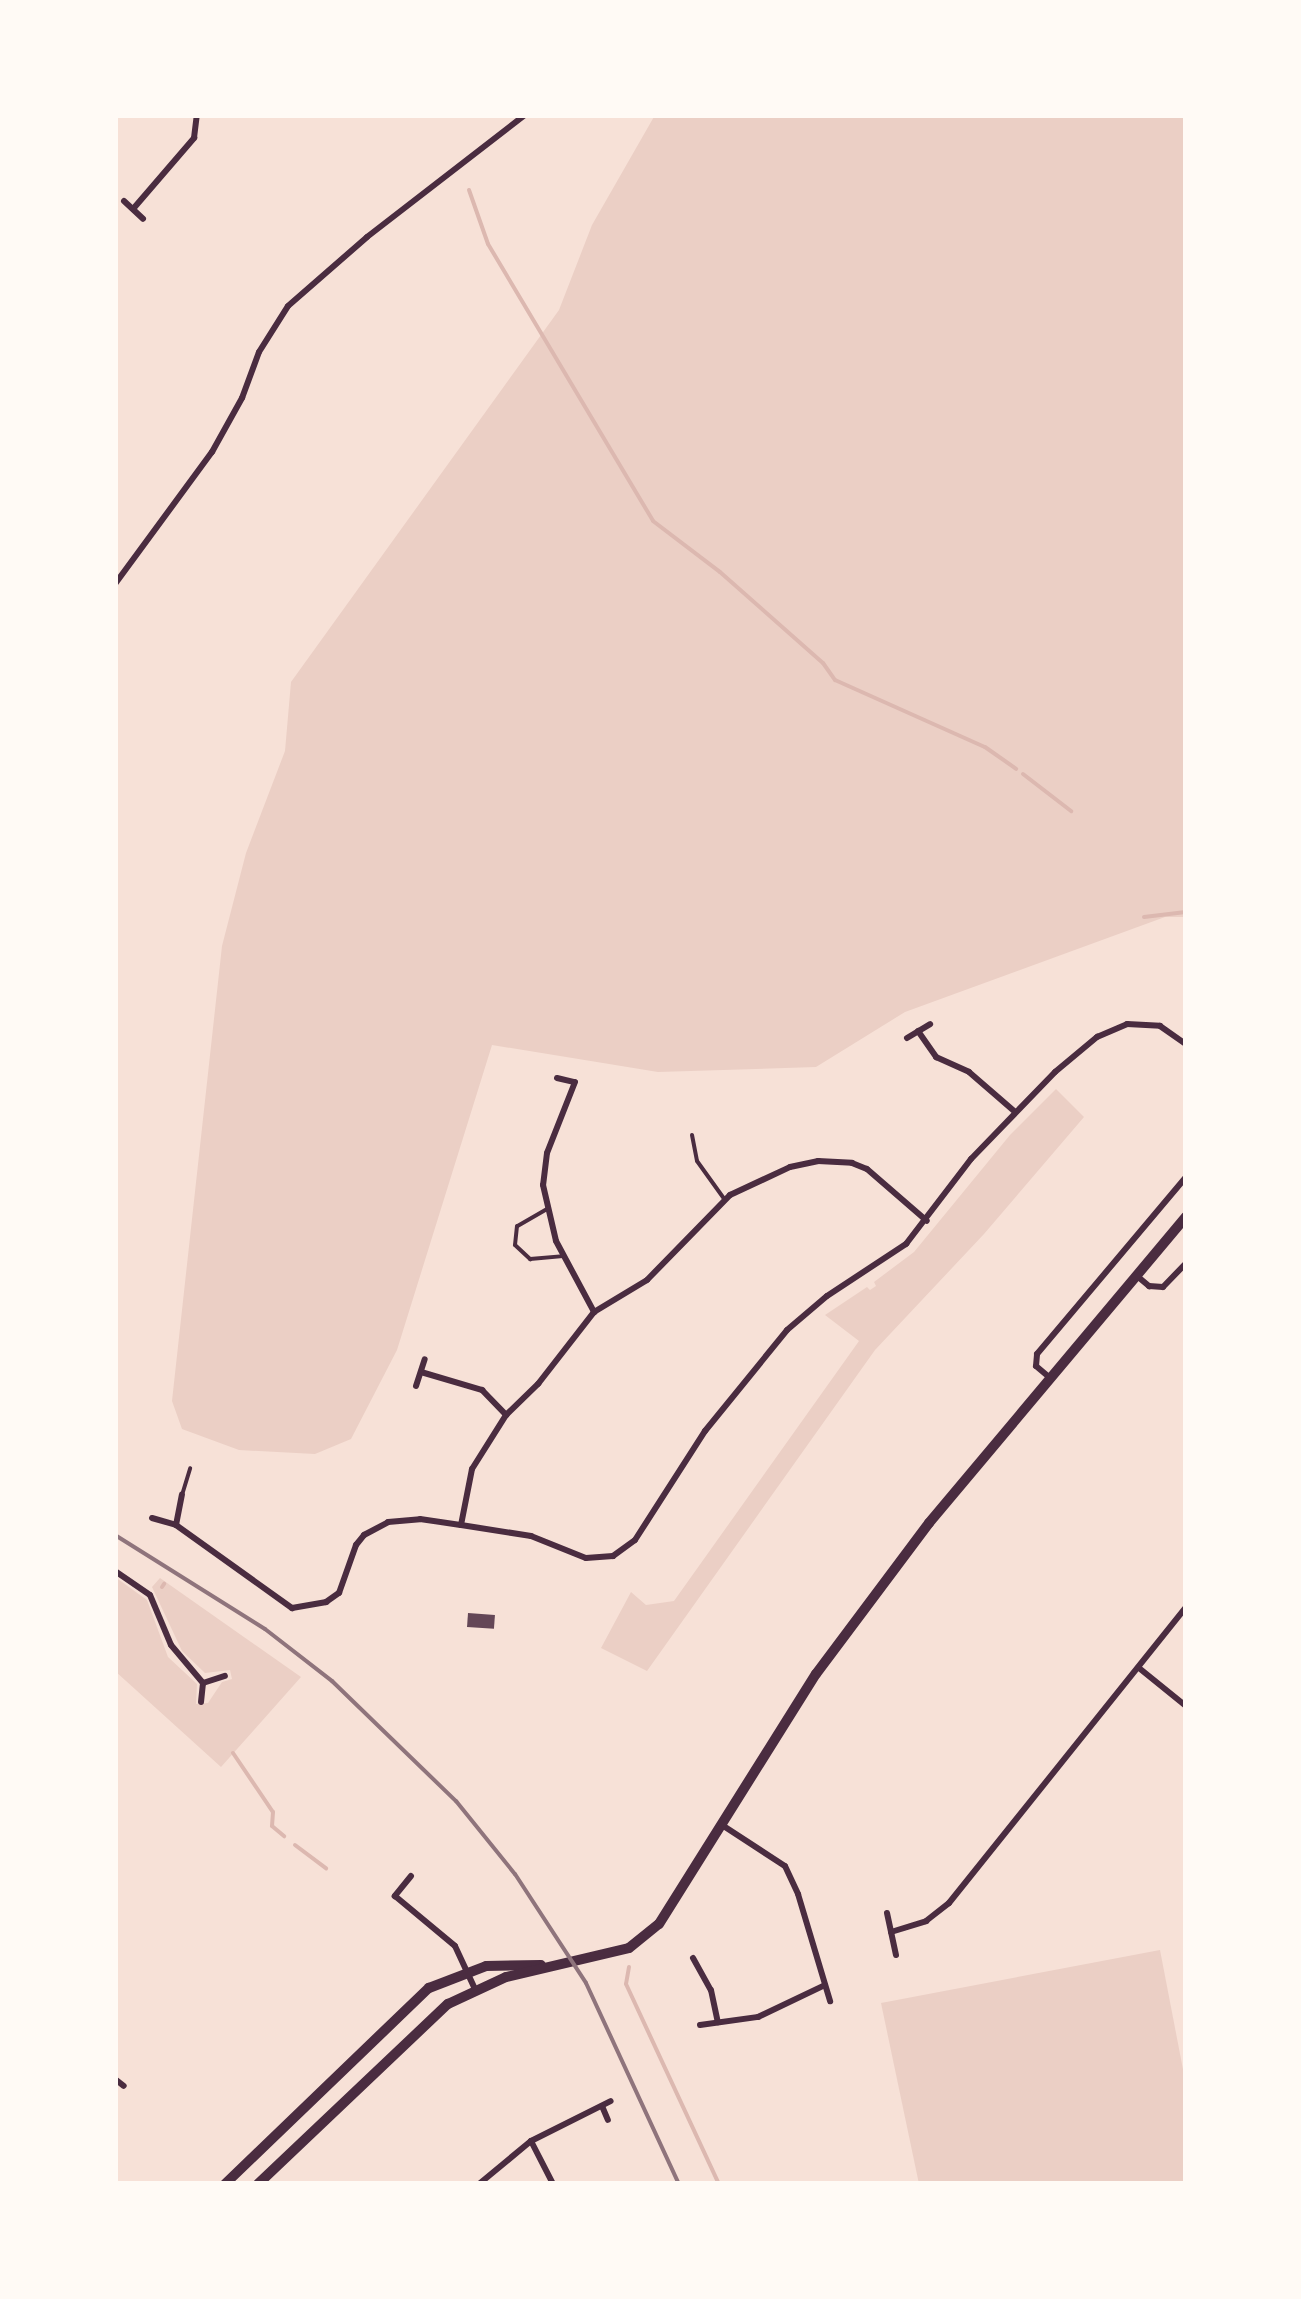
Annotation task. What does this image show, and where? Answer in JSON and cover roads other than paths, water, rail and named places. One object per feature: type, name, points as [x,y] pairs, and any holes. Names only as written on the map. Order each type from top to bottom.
[{"type":"main road","points":[[258,2184],[448,2004],[475,1989],[552,1966],[612,1954],[644,1938],[672,1908],[816,1674],[929,1523],[1186,1218]]},
{"type":"main road","points":[[225,2184],[430,1988],[467,1972],[509,1962],[552,1966]]},
{"type":"street","points":[[133,208],[194,138],[198,115]]},
{"type":"street","points":[[115,584],[212,452],[242,398],[259,352],[288,306],[367,237],[526,115]]},
{"type":"street","points":[[124,201],[143,218]]},
{"type":"street","points":[[152,1518],[176,1526],[292,1608],[306,1608],[338,1593],[356,1545],[376,1527],[420,1520],[461,1525],[532,1536],[586,1558],[600,1559],[624,1550],[646,1524],[705,1432],[787,1330],[828,1296],[888,1260],[927,1221],[970,1160],[1055,1072],[1112,1028],[1144,1022],[1160,1026],[1186,1044]]},
{"type":"street","points":[[907,1038],[930,1024]]},
{"type":"street","points":[[918,1032],[936,1056],[969,1072],[1014,1111]]},
{"type":"street","points":[[557,1078],[575,1082],[542,1170],[547,1208],[563,1256],[594,1312]]},
{"type":"street","points":[[461,1525],[472,1469],[506,1415],[538,1384],[594,1312],[648,1280],[724,1200],[764,1176],[836,1161],[866,1169],[927,1221]]},
{"type":"street","points":[[1050,1377],[1036,1366],[1037,1354],[1186,1176]]},
{"type":"street","points":[[1135,1275],[1149,1286],[1162,1287],[1186,1262]]},
{"type":"street","points":[[416,1386],[425,1360]]},
{"type":"street","points":[[420,1372],[482,1390],[506,1415]]},
{"type":"street","points":[[176,1526],[182,1495]]},
{"type":"street","points":[[115,1571],[150,1595],[171,1645],[202,1683],[201,1702]]},
{"type":"street","points":[[891,1932],[926,1921],[949,1903],[1186,1607]]},
{"type":"street","points":[[1139,1668],[1186,1706]]},
{"type":"street","points":[[202,1683],[225,1676]]},
{"type":"street","points":[[721,1824],[785,1866],[798,1894],[830,2001]]},
{"type":"street","points":[[410,1876],[395,1896],[455,1946],[475,1989]]},
{"type":"street","points":[[887,1913],[896,1955]]},
{"type":"street","points":[[693,1958],[711,1990],[718,2022]]},
{"type":"street","points":[[700,2025],[776,2010],[825,1985]]},
{"type":"street","points":[[115,2079],[124,2086]]},
{"type":"street","points":[[479,2184],[531,2141],[612,2102]]},
{"type":"street","points":[[602,2106],[608,2120]]},
{"type":"street","points":[[531,2141],[553,2184]]},
{"type":"lane","points":[[692,1135],[697,1162],[724,1200]]},
{"type":"lane","points":[[547,1208],[516,1226],[515,1246],[530,1259],[563,1256]]},
{"type":"lane","points":[[182,1495],[190,1468]]},
{"type":"waterway","points":[[469,190],[488,244],[653,521],[720,572],[823,663],[835,680],[985,747],[1016,769]]},
{"type":"waterway","points":[[1023,774],[1071,811]]},
{"type":"waterway","points":[[1144,917],[1186,912]]},
{"type":"waterway","points":[[233,1753],[273,1812],[272,1826],[284,1836]]},
{"type":"waterway","points":[[295,1845],[326,1868]]},
{"type":"waterway","points":[[629,1967],[626,1984],[719,2184]]},
{"type":"railway","points":[[115,1535],[265,1629],[332,1681],[456,1801],[515,1874],[586,1983],[679,2184]]}]
